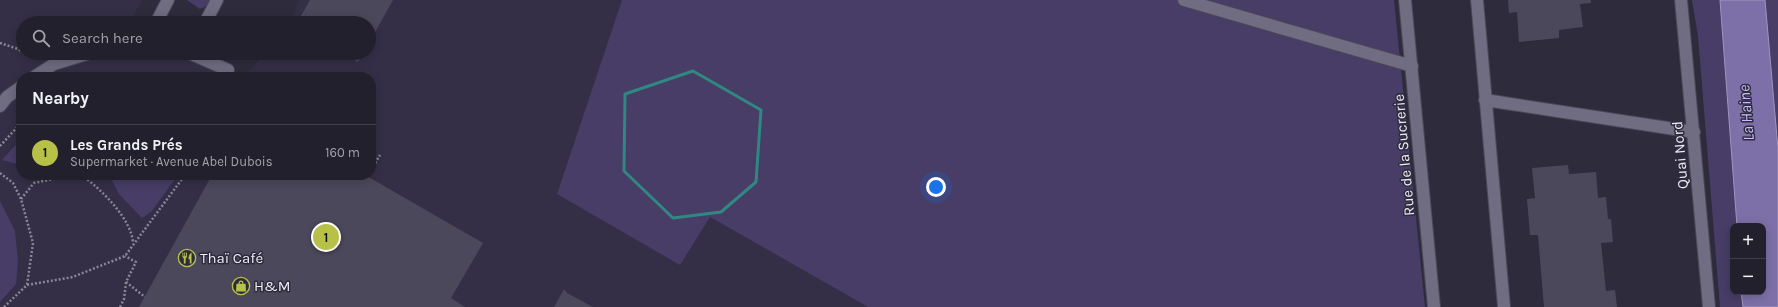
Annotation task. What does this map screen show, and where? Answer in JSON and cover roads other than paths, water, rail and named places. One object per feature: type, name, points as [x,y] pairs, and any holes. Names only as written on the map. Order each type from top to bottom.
[{"type":"street","points":[[160,16],[168,0]]},
{"type":"street","points":[[209,16],[218,0]]},
{"type":"street","points":[[1184,0],[1412,66]]},
{"type":"street","name":"Rue de la Sucrerie","points":[[1405,0],[1434,307]]},
{"type":"street","points":[[1476,0],[1504,307]]},
{"type":"street","name":"Quai Nord","points":[[1681,0],[1709,307]]},
{"type":"street","points":[[42,72],[54,64],[67,60]]},
{"type":"street","points":[[205,60],[228,70]]},
{"type":"street","points":[[0,106],[7,97],[16,91]]},
{"type":"street","points":[[1486,100],[1694,132]]},
{"type":"water","name":"La Haine","points":[[1720,0],[1765,0],[1778,149],[1778,307],[1743,307],[1741,295],[1766,295],[1766,223],[1737,223]]},
{"type":"place","name":"Les Grands Prés","points":[[326,237]]},
{"type":"place","name":"Thaï Café","points":[[187,258]]},
{"type":"place","name":"H&M","points":[[241,286]]}]
